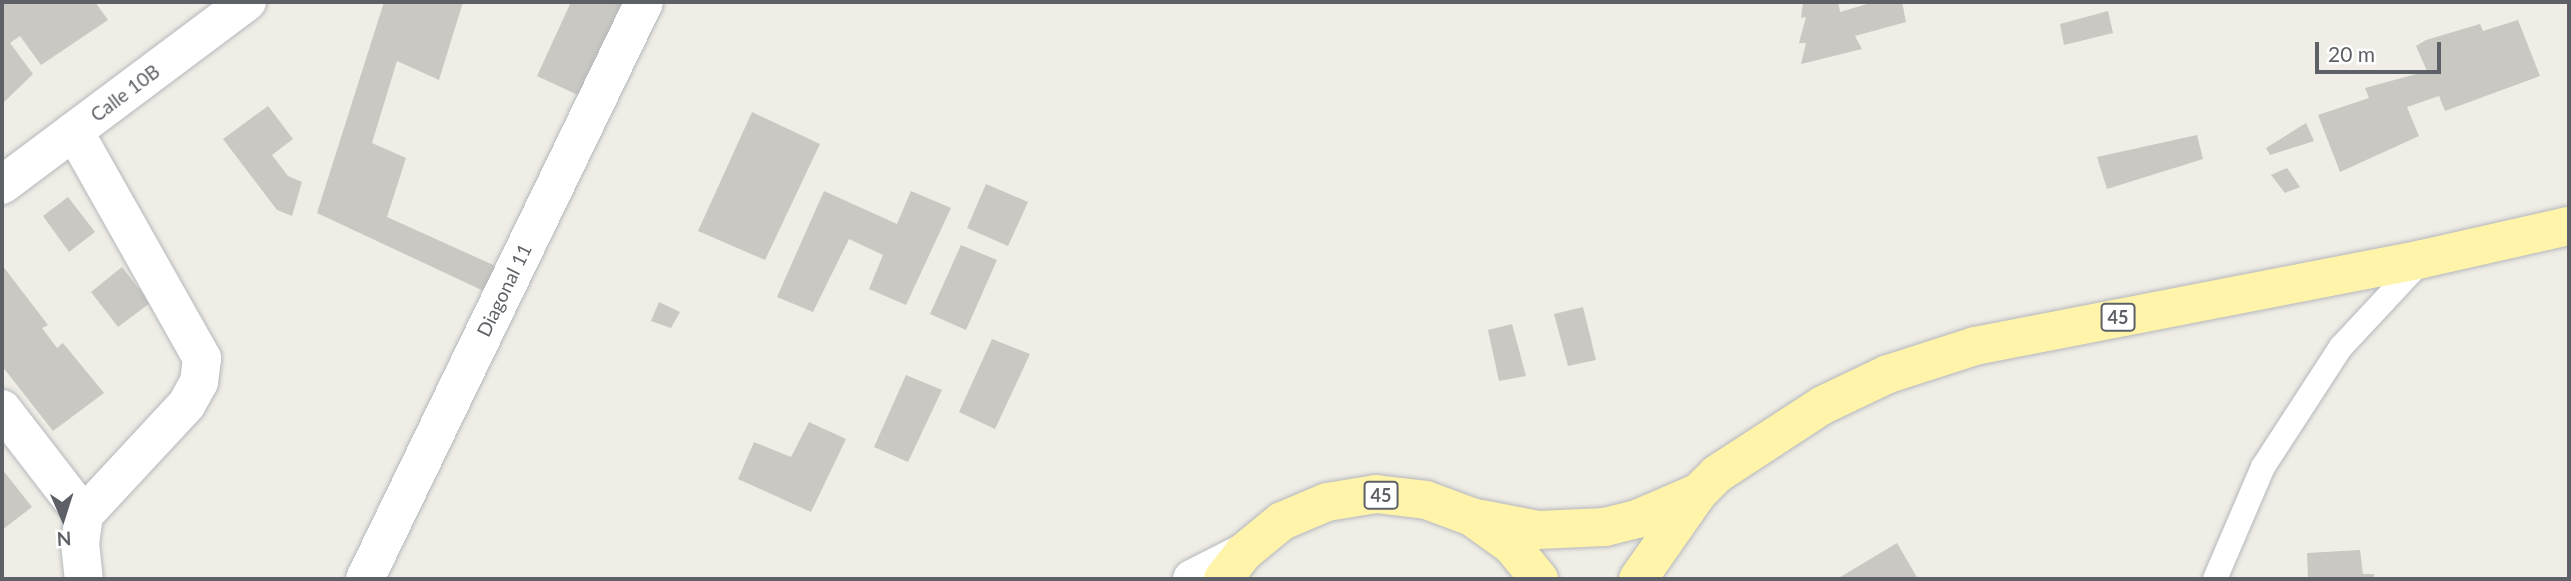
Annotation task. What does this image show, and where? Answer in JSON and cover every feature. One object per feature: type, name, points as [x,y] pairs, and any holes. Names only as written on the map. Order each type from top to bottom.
[{"type":"main road","name":"45","points":[[1637,579],[1699,492],[1743,454],[1823,405],[1927,360],[2001,341],[2422,259],[2569,226]]},
{"type":"main road","name":"45","points":[[1233,566],[1282,522],[1339,500],[1376,494],[1426,500],[1472,517],[1538,530],[1571,531],[1637,519],[1699,492]]},
{"type":"main road","name":"45","points":[[1472,517],[1512,546],[1539,579]]},
{"type":"street","name":"Diagonal 11","points":[[365,579],[644,2]]},
{"type":"street","name":"Calle 10B","points":[[2,185],[238,4]]},
{"type":"street","points":[[74,131],[202,358],[199,382],[187,404],[84,515],[80,543],[84,579]]},
{"type":"street","points":[[2,409],[84,515]]},
{"type":"street","points":[[1192,579],[1233,566]]},
{"type":"lane","points":[[2214,579],[2263,467],[2334,358],[2422,259]]},
{"type":"building","points":[[2,2],[95,2],[108,20],[41,65],[20,36],[10,43],[33,74],[2,104]]},
{"type":"building","points":[[384,2],[463,2],[439,80],[397,61],[372,143],[406,158],[387,217],[500,268],[488,293],[317,213]]},
{"type":"building","points":[[571,2],[624,2],[580,96],[537,76]]},
{"type":"building","points":[[1803,2],[1838,2],[1840,12],[1874,2],[1902,2],[1906,22],[1855,36],[1862,49],[1801,64],[1806,43],[1799,43],[1806,17],[1801,18]]},
{"type":"building","points":[[2108,11],[2113,33],[2064,45],[2060,24]]},
{"type":"building","points":[[2518,20],[2540,76],[2445,111],[2439,96],[2407,107],[2419,136],[2340,172],[2318,115],[2369,98],[2365,88],[2427,71],[2416,46],[2426,40],[2480,24],[2483,31]]},
{"type":"building","points":[[268,106],[293,139],[272,155],[288,176],[302,182],[292,216],[277,210],[223,139]]},
{"type":"building","points":[[752,112],[820,144],[765,260],[698,231]]},
{"type":"building","points":[[2306,123],[2314,141],[2270,155],[2266,148]]},
{"type":"building","points":[[2197,135],[2203,159],[2107,189],[2097,157]]},
{"type":"building","points":[[2287,168],[2300,187],[2285,193],[2271,175]]},
{"type":"building","points":[[986,184],[1028,202],[1008,246],[967,228]]},
{"type":"building","points":[[824,191],[897,224],[911,191],[951,208],[906,305],[869,289],[883,255],[849,239],[813,312],[777,297]]},
{"type":"building","points":[[68,197],[95,232],[69,252],[43,216]]},
{"type":"building","points":[[961,245],[997,260],[966,330],[930,314]]},
{"type":"building","points":[[2,265],[48,325],[42,328],[57,348],[63,343],[104,393],[53,431],[2,366]]},
{"type":"building","points":[[122,267],[150,303],[118,327],[91,292]]},
{"type":"building","points":[[659,302],[680,312],[671,328],[651,321]]},
{"type":"building","points":[[1583,307],[1596,360],[1568,366],[1554,314]]},
{"type":"building","points":[[1512,324],[1526,376],[1499,381],[1488,330]]},
{"type":"building","points":[[992,339],[1030,354],[995,429],[959,412]]},
{"type":"building","points":[[906,375],[942,390],[908,462],[874,447]]},
{"type":"building","points":[[809,422],[846,439],[811,512],[738,479],[754,442],[791,457]]},
{"type":"building","points":[[2,469],[32,507],[2,530]]},
{"type":"building","points":[[1897,543],[1918,579],[1837,579]]},
{"type":"building","points":[[2360,550],[2363,574],[2374,574],[2374,579],[2308,579],[2307,553]]}]
